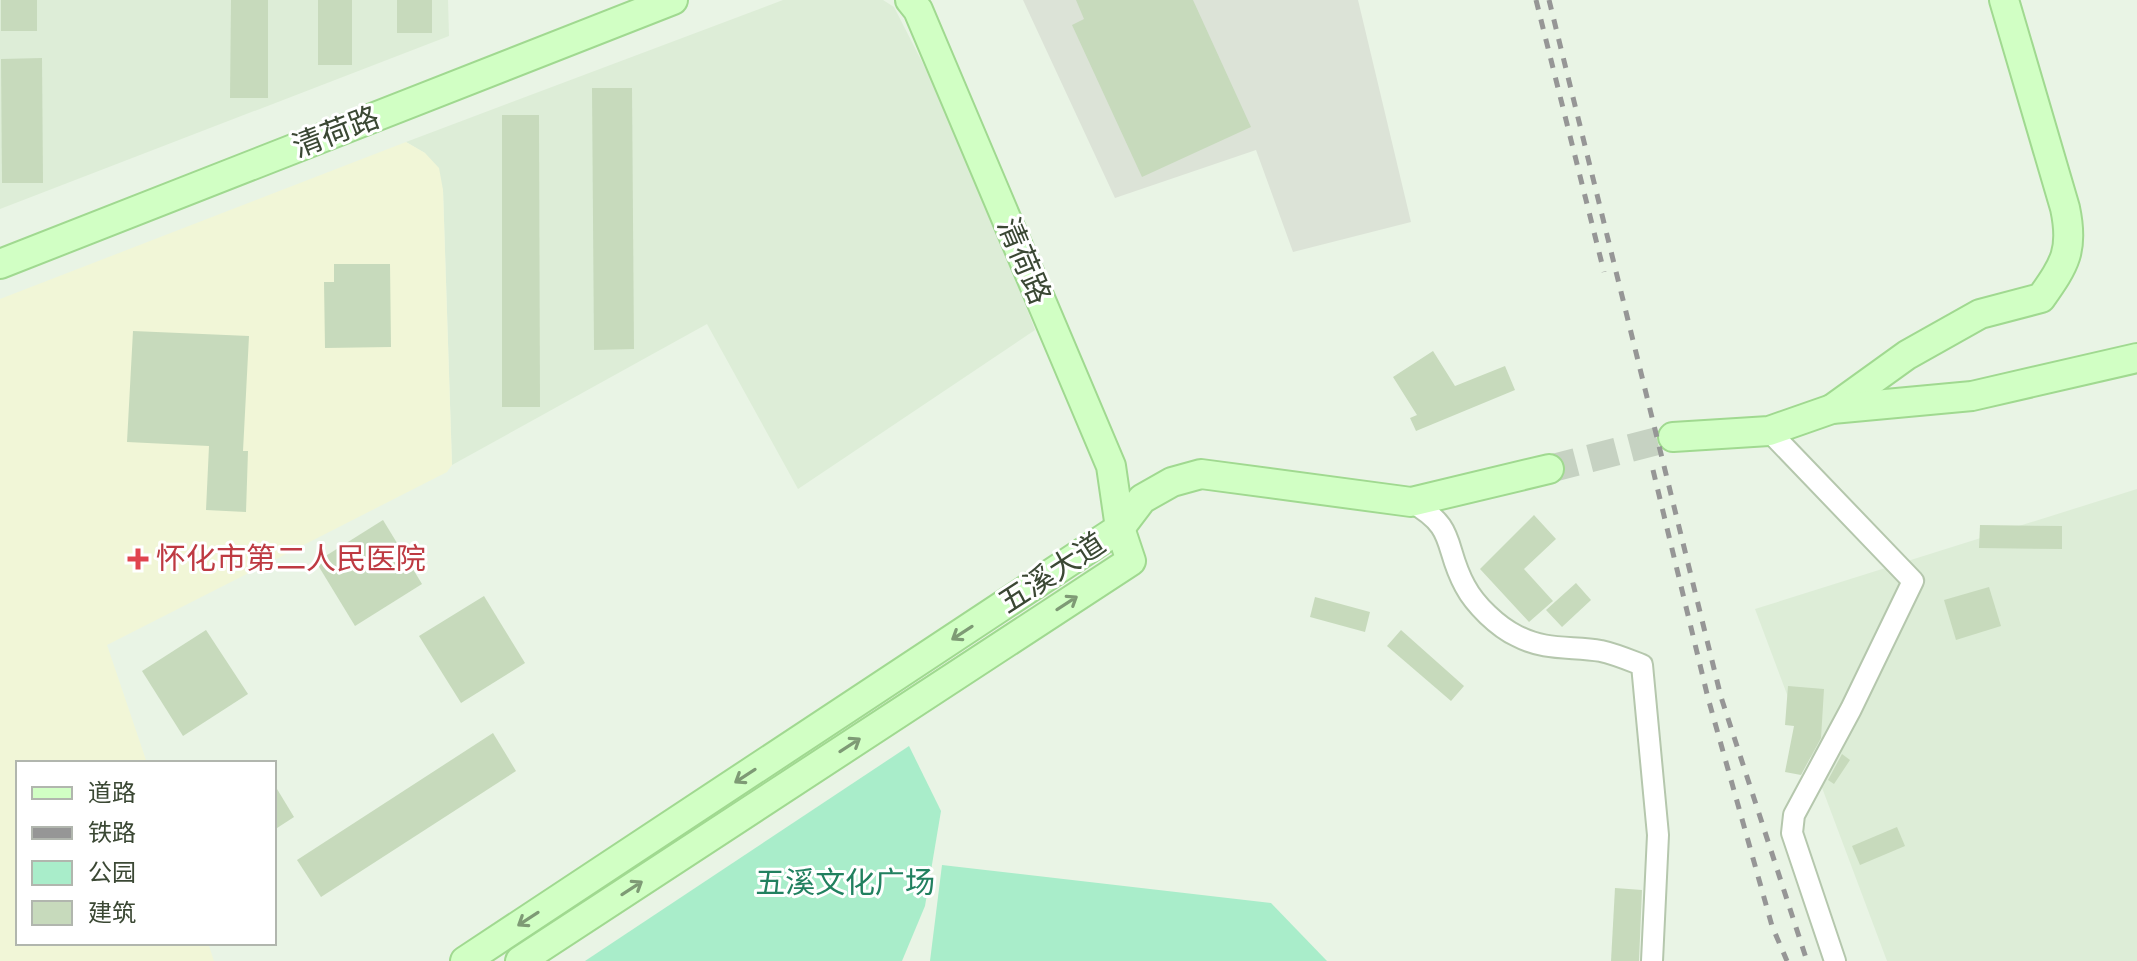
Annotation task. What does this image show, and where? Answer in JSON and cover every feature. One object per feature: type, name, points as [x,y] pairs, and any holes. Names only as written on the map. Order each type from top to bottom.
[{"type":"street","name":"清荷路","points":[[0,264],[673,0]]},
{"type":"street","name":"清荷路","points":[[910,0],[918,10],[1111,466],[1120,528]]},
{"type":"street","points":[[1832,409],[1907,355],[1980,314],[2041,298],[2066,263],[2070,233],[2065,208],[2004,0]]},
{"type":"street","points":[[1673,437],[1769,431],[1832,409],[1972,396],[2137,358]]},
{"type":"street","points":[[1769,431],[1913,581],[1851,709],[1801,795],[1794,815],[1792,833],[1835,961]]},
{"type":"street","points":[[1120,528],[1142,499],[1172,482],[1201,474],[1411,502],[1549,469]]},
{"type":"street","points":[[1411,502],[1436,516],[1452,545],[1465,586],[1488,614],[1516,636],[1546,647],[1602,651],[1642,665],[1658,835],[1652,961]]},
{"type":"street","name":"五溪大道","points":[[465,961],[1120,528],[1131,561],[520,961]]},
{"type":"shaded area","points":[[0,0],[448,0],[449,36],[0,209]]},
{"type":"shaded area","points":[[783,0],[883,0],[894,7],[964,144],[1035,330],[798,489],[707,324],[452,465],[443,190],[425,153],[406,142]]},
{"type":"shaded area","points":[[1023,0],[1358,0],[1411,222],[1293,252],[1256,150],[1115,198]]},
{"type":"shaded area","name":"怀化市第二人民医院","points":[[406,142],[425,153],[439,168],[443,190],[452,465],[447,472],[107,645],[146,761],[16,761],[16,945],[209,945],[214,961],[0,961],[0,299]]},
{"type":"shaded area","points":[[2137,489],[2137,961],[1887,961],[1755,609]]},
{"type":"green space","name":"五溪文化广场","points":[[909,746],[941,811],[925,906],[902,961],[585,961]]},
{"type":"green space","points":[[942,865],[1271,903],[1327,961],[930,961]]},
{"type":"building","points":[[1,0],[37,0],[37,31],[1,31]]},
{"type":"building","points":[[231,0],[268,0],[268,98],[230,98]]},
{"type":"building","points":[[318,0],[352,0],[352,65],[318,65]]},
{"type":"building","points":[[397,0],[432,0],[432,33],[397,33]]},
{"type":"building","points":[[1076,0],[1193,0],[1251,127],[1142,177],[1072,25],[1084,19]]},
{"type":"building","points":[[42,58],[43,183],[2,183],[1,59]]},
{"type":"building","points":[[592,88],[632,88],[634,349],[594,350]]},
{"type":"building","points":[[502,115],[539,115],[540,407],[502,407]]},
{"type":"building","points":[[334,264],[390,264],[391,347],[325,348],[324,282],[334,282]]},
{"type":"building","points":[[133,331],[249,336],[243,451],[248,451],[246,512],[206,510],[209,446],[127,442]]},
{"type":"building","points":[[1433,351],[1455,386],[1505,366],[1515,390],[1416,431],[1410,418],[1417,415],[1393,377]]},
{"type":"building","points":[[1534,515],[1556,539],[1524,569],[1553,601],[1529,622],[1480,569]]},
{"type":"building","points":[[383,520],[422,584],[355,626],[316,562]]},
{"type":"building","points":[[1980,525],[2062,526],[2062,549],[1979,548]]},
{"type":"building","points":[[1576,583],[1591,600],[1562,627],[1546,610]]},
{"type":"building","points":[[1989,587],[2001,626],[1956,640],[1944,600]]},
{"type":"building","points":[[484,596],[525,663],[461,703],[419,636]]},
{"type":"building","points":[[1315,597],[1370,612],[1365,632],[1310,617]]},
{"type":"building","points":[[206,630],[248,694],[183,736],[142,671]]},
{"type":"building","points":[[1401,630],[1464,686],[1451,701],[1387,646]]},
{"type":"building","points":[[1788,686],[1824,689],[1821,738],[1801,775],[1785,772],[1794,726],[1785,725]]},
{"type":"building","points":[[493,733],[516,771],[321,897],[297,860]]},
{"type":"building","points":[[1842,754],[1850,760],[1834,784],[1828,780]]},
{"type":"building","points":[[276,787],[294,817],[276,829]]},
{"type":"building","points":[[1897,827],[1905,846],[1860,865],[1852,846]]},
{"type":"building","points":[[1615,888],[1642,890],[1639,961],[1611,961]]},
{"type":"tunnel","points":[[1549,469],[1673,437]]},
{"type":"railway","points":[[1536,0],[1604,272]]},
{"type":"railway","points":[[1549,0],[1721,697],[1807,961]]},
{"type":"railway","points":[[1653,470],[1708,698],[1772,926],[1787,961]]},
{"type":"place","name":"怀化市第二人民医院","points":[[138,559]]}]
